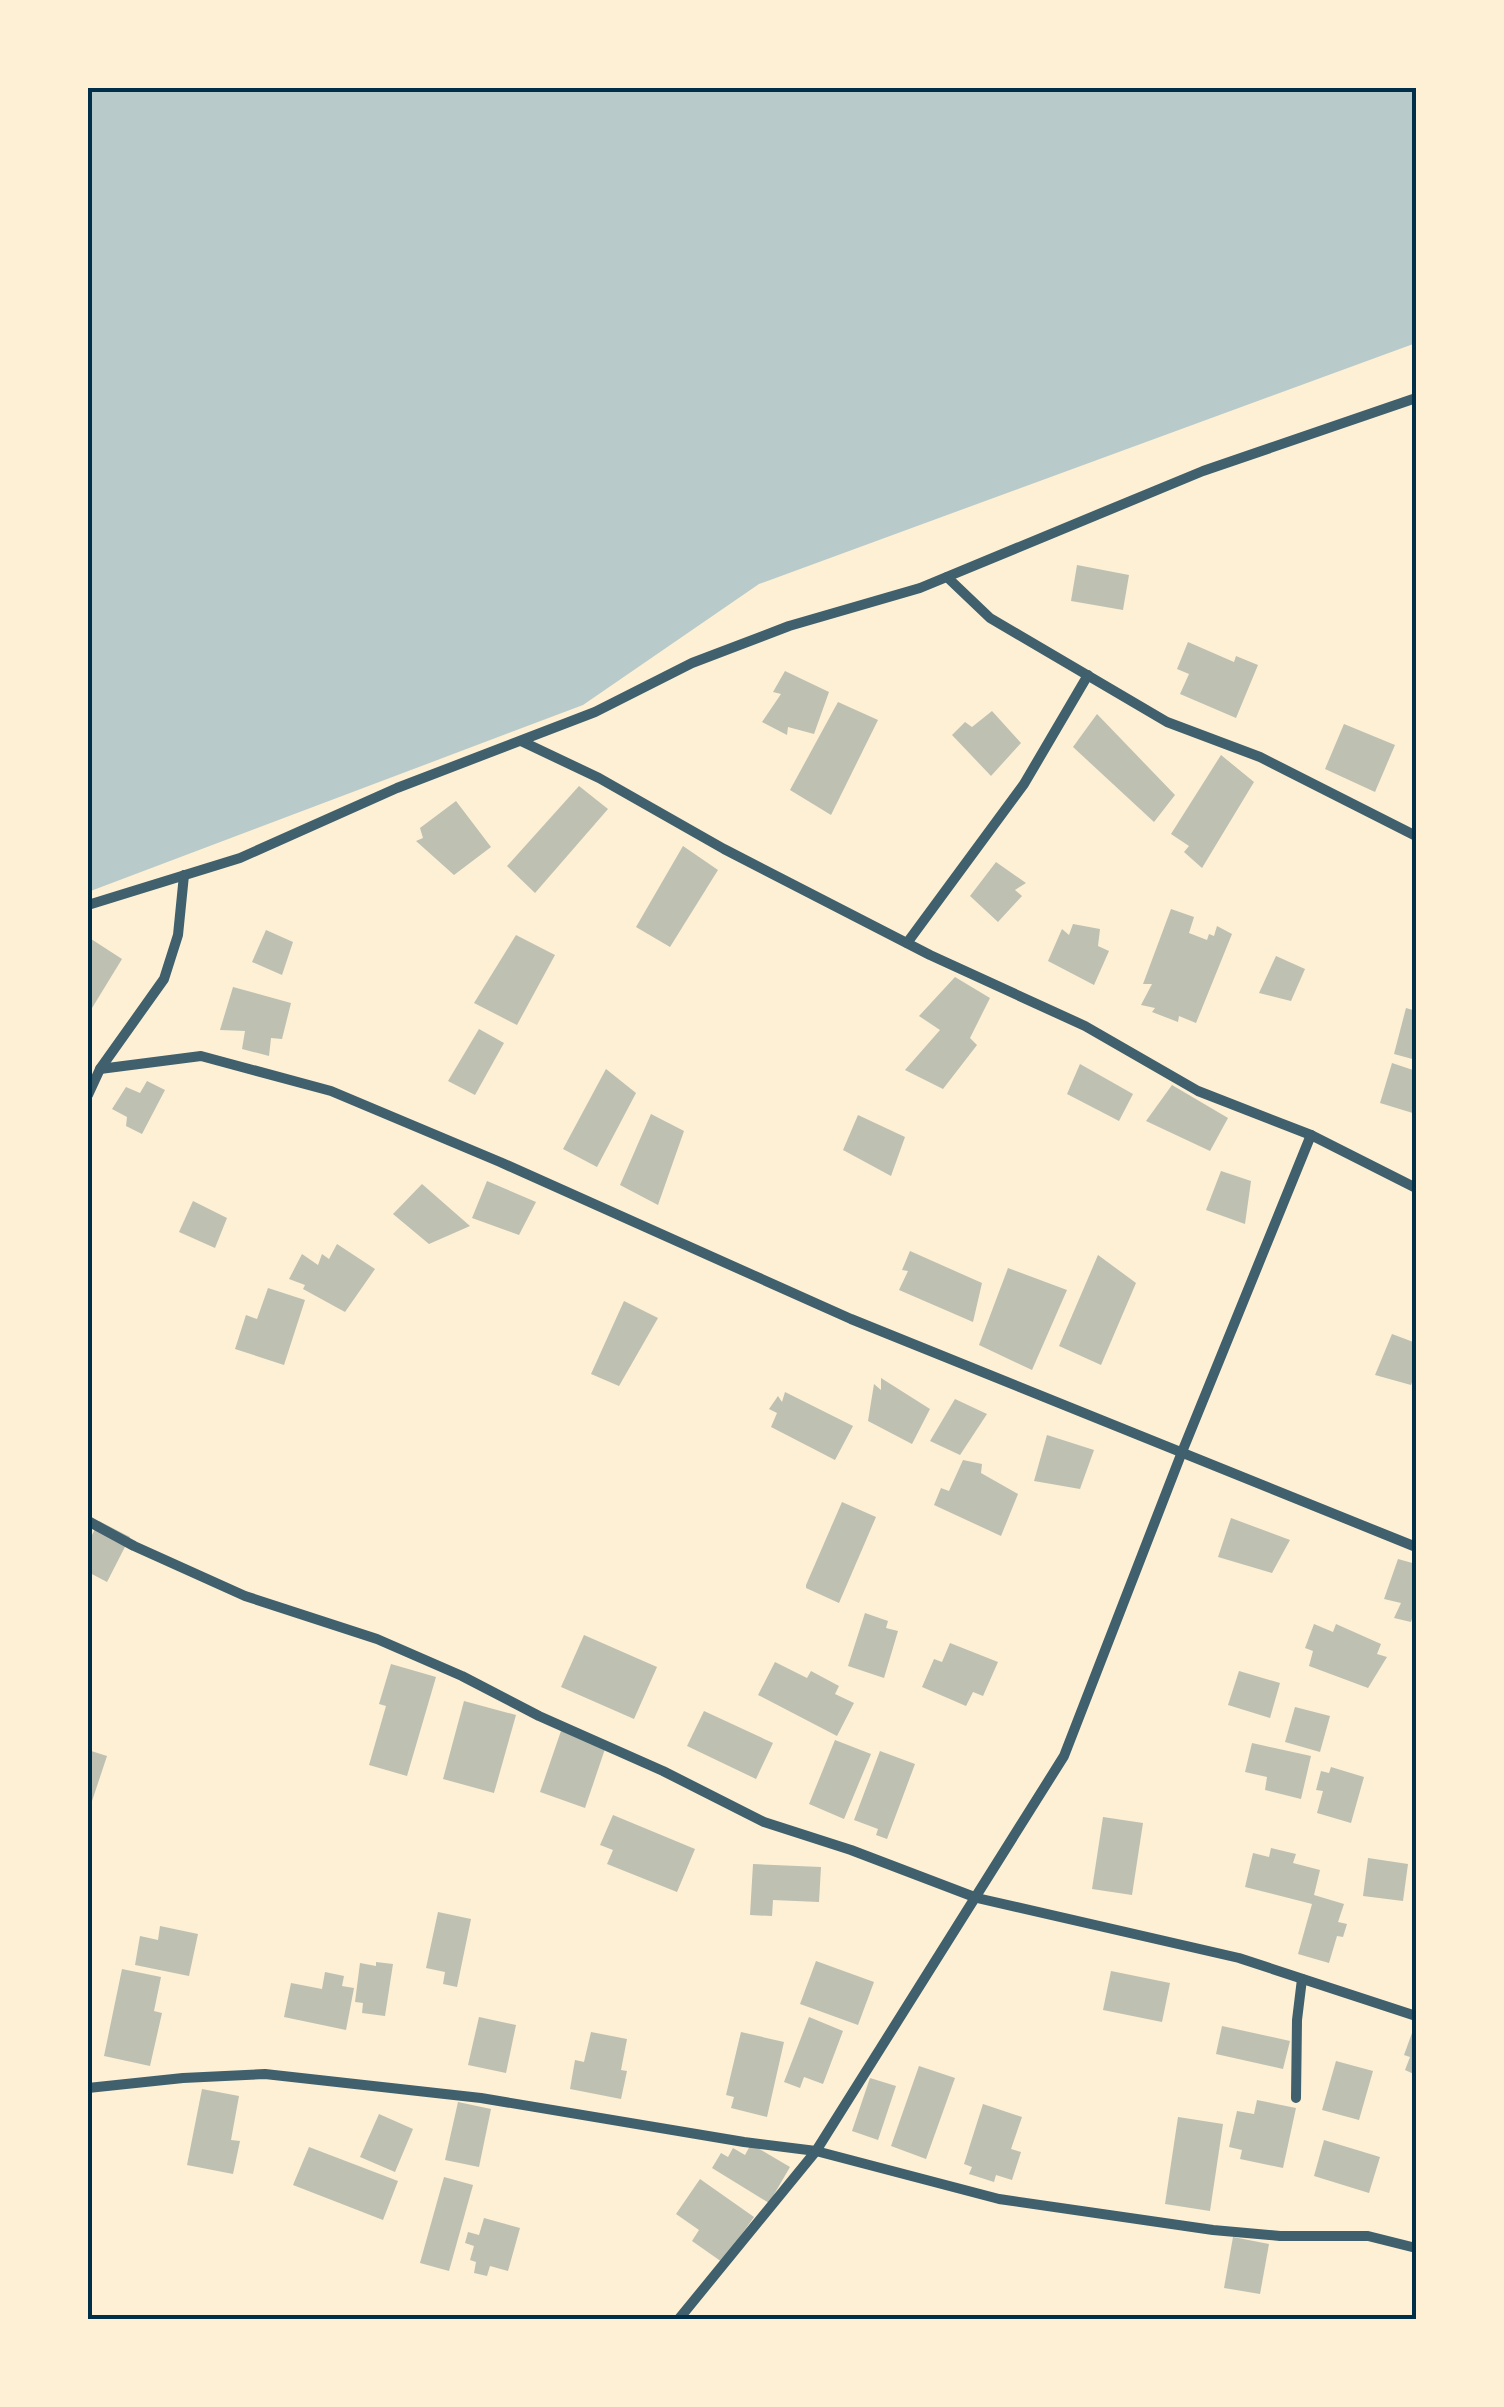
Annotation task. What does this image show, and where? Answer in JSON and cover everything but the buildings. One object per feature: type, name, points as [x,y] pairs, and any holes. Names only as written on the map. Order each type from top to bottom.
[{"type":"street","points":[[88,908],[107,898],[240,858],[397,788],[595,712],[692,663],[789,626],[947,577],[1203,470],[1416,398]]},
{"type":"street","points":[[947,577],[990,618],[1167,722],[1260,757],[1416,836]]},
{"type":"street","points":[[908,943],[1024,784],[1088,674]]},
{"type":"street","points":[[521,740],[908,943],[1085,1026],[1198,1091],[1311,1135],[1416,1188]]},
{"type":"street","points":[[88,1095],[100,1068],[164,979],[178,935],[184,875]]},
{"type":"street","points":[[100,1068],[201,1056],[331,1091],[500,1162],[850,1320],[1416,1547]]},
{"type":"street","points":[[678,2320],[816,2151],[1064,1756],[1311,1135]]},
{"type":"street","points":[[88,1520],[134,1546],[245,1596],[377,1639],[462,1676],[764,1822],[977,1898],[1239,1958],[1416,2016]]},
{"type":"street","points":[[1296,2098],[1302,1978]]},
{"type":"street","points":[[88,2088],[265,2074],[481,2098],[816,2151],[999,2199],[1213,2230],[1280,2236],[1368,2236],[1416,2248]]},
{"type":"shaded area","points":[[88,88],[1416,88],[1416,343],[759,584],[583,705],[88,892]]}]
